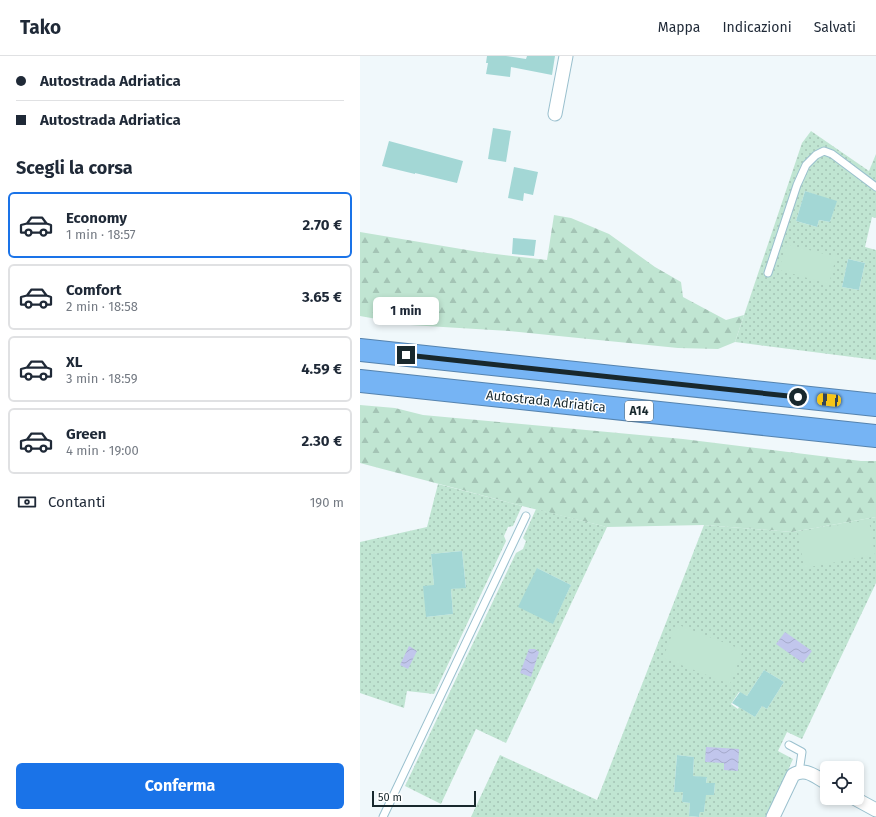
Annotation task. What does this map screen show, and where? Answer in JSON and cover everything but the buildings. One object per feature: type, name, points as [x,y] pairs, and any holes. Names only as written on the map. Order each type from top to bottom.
[{"type":"highway","points":[[360,350],[876,405]]},
{"type":"highway","name":"Autostrada Adriatica","points":[[360,381],[876,436]]},
{"type":"street","points":[[555,114],[566,56]]},
{"type":"street","points":[[773,817],[793,775],[798,772],[805,771],[820,779]]},
{"type":"street","points":[[864,803],[876,810]]},
{"type":"lane","points":[[768,273],[797,185],[806,165],[816,155],[824,151],[832,154],[876,187]]},
{"type":"lane","points":[[383,817],[526,516]]},
{"type":"lane","points":[[789,745],[802,752],[798,772]]},
{"type":"green space","points":[[811,131],[869,171],[876,154],[876,218],[872,217],[865,247],[876,250],[876,360],[735,342],[802,143]],"holes":[[[805,191],[836,202],[830,222],[819,220],[817,227],[796,221]],[[848,259],[865,263],[859,290],[842,287]]]},
{"type":"green space","points":[[554,215],[571,218],[609,234],[655,267],[681,282],[683,297],[726,320],[744,315],[735,342],[718,349],[678,348],[509,331],[410,325],[360,316],[360,232],[479,252],[547,260]]},
{"type":"green space","points":[[786,244],[836,257],[829,284],[779,270]]},
{"type":"green space","points":[[360,405],[395,408],[423,415],[683,439],[861,461],[876,461],[876,517],[792,532],[704,525],[607,527],[360,463]]},
{"type":"green space","points":[[438,484],[522,506],[513,526],[508,527],[504,536],[506,541],[434,694],[407,691],[404,708],[360,693],[360,542],[427,527]],"holes":[[[462,551],[466,587],[451,589],[453,614],[426,617],[434,585],[431,554]]]},
{"type":"green space","points":[[536,509],[607,527],[506,743],[476,729],[441,804],[405,786],[516,553],[523,549],[526,541],[523,538]],"holes":[[[537,568],[571,585],[553,623]]]},
{"type":"green space","points":[[876,517],[876,583],[802,739],[787,732],[778,751],[793,759],[767,817],[699,817],[471,817],[500,755],[597,800],[704,525],[792,532]],"holes":[[[764,670],[784,682],[767,709],[762,706],[755,717],[731,704],[739,692],[747,696]],[[677,755],[694,757],[693,776],[707,778],[706,783],[715,784],[714,795],[703,794],[705,803],[704,812],[700,812],[699,817],[689,816],[690,803],[682,802],[683,792],[674,791]]]},
{"type":"green space","points":[[869,520],[875,555],[804,568],[798,532]]},
{"type":"green space","points":[[676,624],[743,650],[730,684],[663,658]]},
{"type":"water","points":[[785,632],[812,651],[803,663],[776,644]]},
{"type":"water","points":[[409,646],[417,651],[408,669],[400,665]]},
{"type":"water","points":[[529,649],[535,649],[539,652],[531,677],[520,673]]},
{"type":"water","points":[[706,747],[739,749],[738,771],[724,770],[724,763],[705,762]]},
{"type":"route","points":[[406,355],[798,397]]}]
